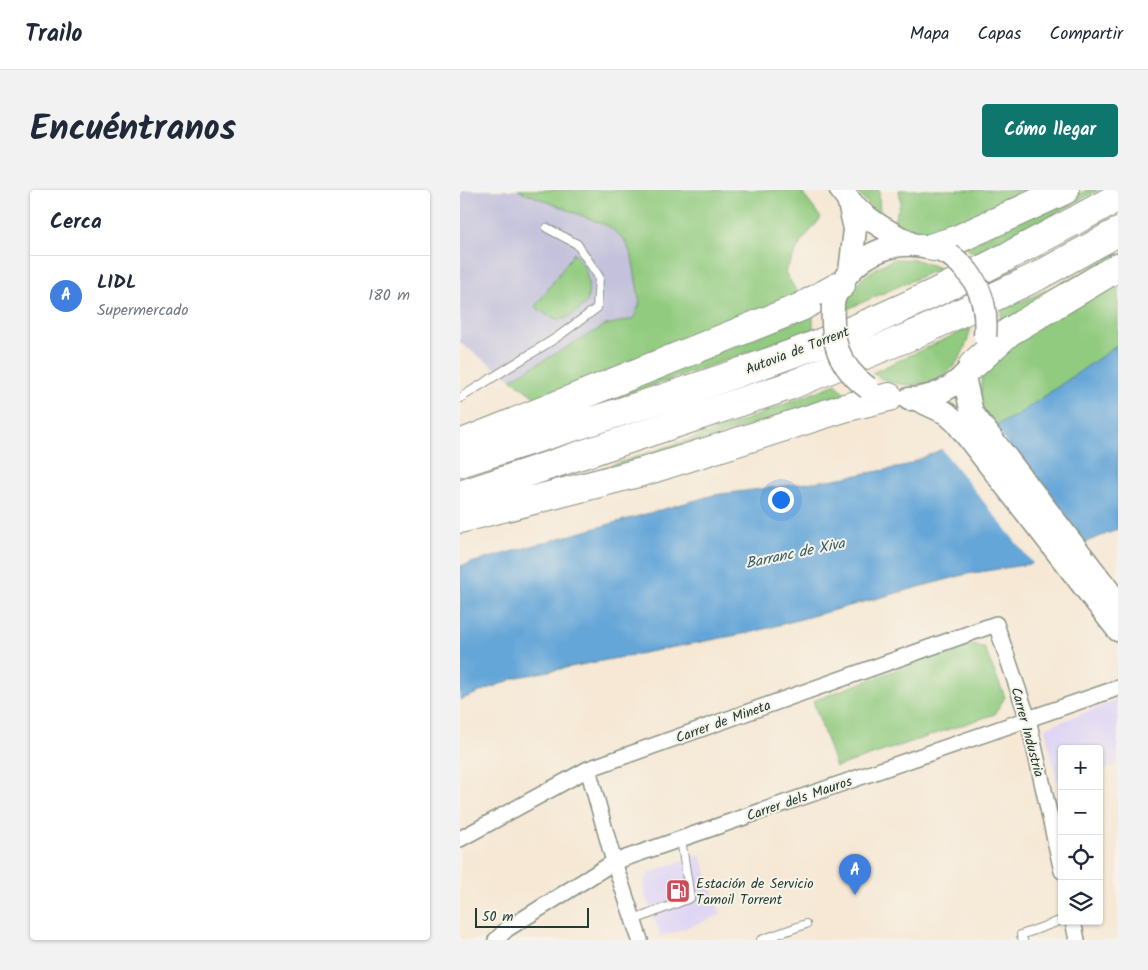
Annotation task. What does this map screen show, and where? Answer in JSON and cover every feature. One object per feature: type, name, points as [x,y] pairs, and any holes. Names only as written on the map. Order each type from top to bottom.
[{"type":"highway","points":[[931,249],[956,240],[1065,190]]},
{"type":"highway","name":"Autovia de Torrent","points":[[460,463],[780,358],[906,307],[1021,251],[1118,198]]},
{"type":"highway","name":"Autovia de Torrent","points":[[460,495],[789,386],[918,333],[1038,276],[1118,232]]},
{"type":"highway","points":[[968,371],[1009,332],[1118,267]]},
{"type":"highway","points":[[460,444],[800,307],[841,288]]},
{"type":"highway","points":[[460,519],[646,471],[844,408],[878,392]]},
{"type":"main road","points":[[845,195],[877,225],[931,249],[970,273],[981,291],[986,313],[981,350],[968,371],[935,395],[916,398],[878,392],[848,370],[839,358],[832,332],[856,229],[845,195]]},
{"type":"main road","points":[[841,288],[867,257],[877,251],[899,244],[931,249]]},
{"type":"main road","points":[[964,418],[968,371]]},
{"type":"main road","points":[[916,398],[946,414],[964,418],[1095,587],[1118,630]]},
{"type":"main road","points":[[1095,587],[1118,603]]},
{"type":"street","name":"Carrer Industria","points":[[996,624],[1028,719],[1058,853]]},
{"type":"street","name":"Carrer de Mineta","points":[[460,839],[588,769],[996,624]]},
{"type":"street","name":"Carrer dels Mauros","points":[[496,940],[507,929],[614,862],[1118,688]]},
{"type":"street","points":[[588,769],[614,862],[640,940]]},
{"type":"street","points":[[1074,925],[1077,940]]},
{"type":"lane","points":[[460,398],[556,338],[597,308],[598,276],[576,244],[547,228]]},
{"type":"lane","points":[[634,920],[690,898],[681,839]]},
{"type":"lane","points":[[1023,940],[1021,935],[1058,921]]},
{"type":"lane","points":[[761,940],[806,924]]},
{"type":"shaded area","points":[[460,190],[518,190],[608,226],[624,239],[632,256],[640,304],[633,319],[606,325],[511,379],[460,343]]},
{"type":"shaded area","points":[[1118,700],[1118,764],[1103,770],[1103,745],[1058,745],[1057,781],[1045,728]]},
{"type":"shaded area","name":"Estación de Servicio Tamoil Torrent","points":[[700,854],[721,915],[661,937],[645,896],[644,880],[649,873]]},
{"type":"green space","points":[[518,190],[800,190],[821,218],[801,242],[785,272],[799,296],[537,399],[511,379],[606,325],[633,319],[640,304],[632,256],[624,239],[608,226]]},
{"type":"green space","points":[[854,190],[879,190],[880,216]]},
{"type":"green space","points":[[899,190],[1046,190],[939,236],[893,223],[901,202]]},
{"type":"green space","points":[[1087,190],[1099,190],[976,256],[965,246]]},
{"type":"green space","points":[[1118,251],[1118,258],[1001,327],[1001,311],[1076,276]]},
{"type":"green space","points":[[574,253],[582,263],[587,275],[587,302],[567,318],[556,319],[535,307]]},
{"type":"green space","points":[[895,259],[917,260],[940,268],[845,310],[852,292],[863,278],[877,267]]},
{"type":"green space","points":[[1118,277],[1118,345],[1016,416],[993,426],[980,408],[983,374],[994,359],[1025,334]]},
{"type":"green space","points":[[813,315],[813,329],[667,381],[527,427]]},
{"type":"green space","points":[[971,327],[965,348],[957,362],[936,380],[914,385],[903,385],[882,379],[872,373]]},
{"type":"green space","points":[[836,384],[848,396],[540,489],[735,424]]},
{"type":"green space","points":[[965,644],[984,647],[1005,697],[995,714],[836,767],[813,701]]},
{"type":"water","name":"Barranc de Xiva","points":[[1118,345],[1118,529],[1030,564],[967,574],[753,632],[518,677],[460,700],[460,566],[714,495],[829,480],[902,467],[1016,416]]},
{"type":"pier","points":[[992,424],[1084,546],[1034,565],[940,447]]},
{"type":"place","name":"Estación de Servicio Tamoil Torrent","points":[[678,891]]},
{"type":"place","name":"LIDL","points":[[855,895]]}]
